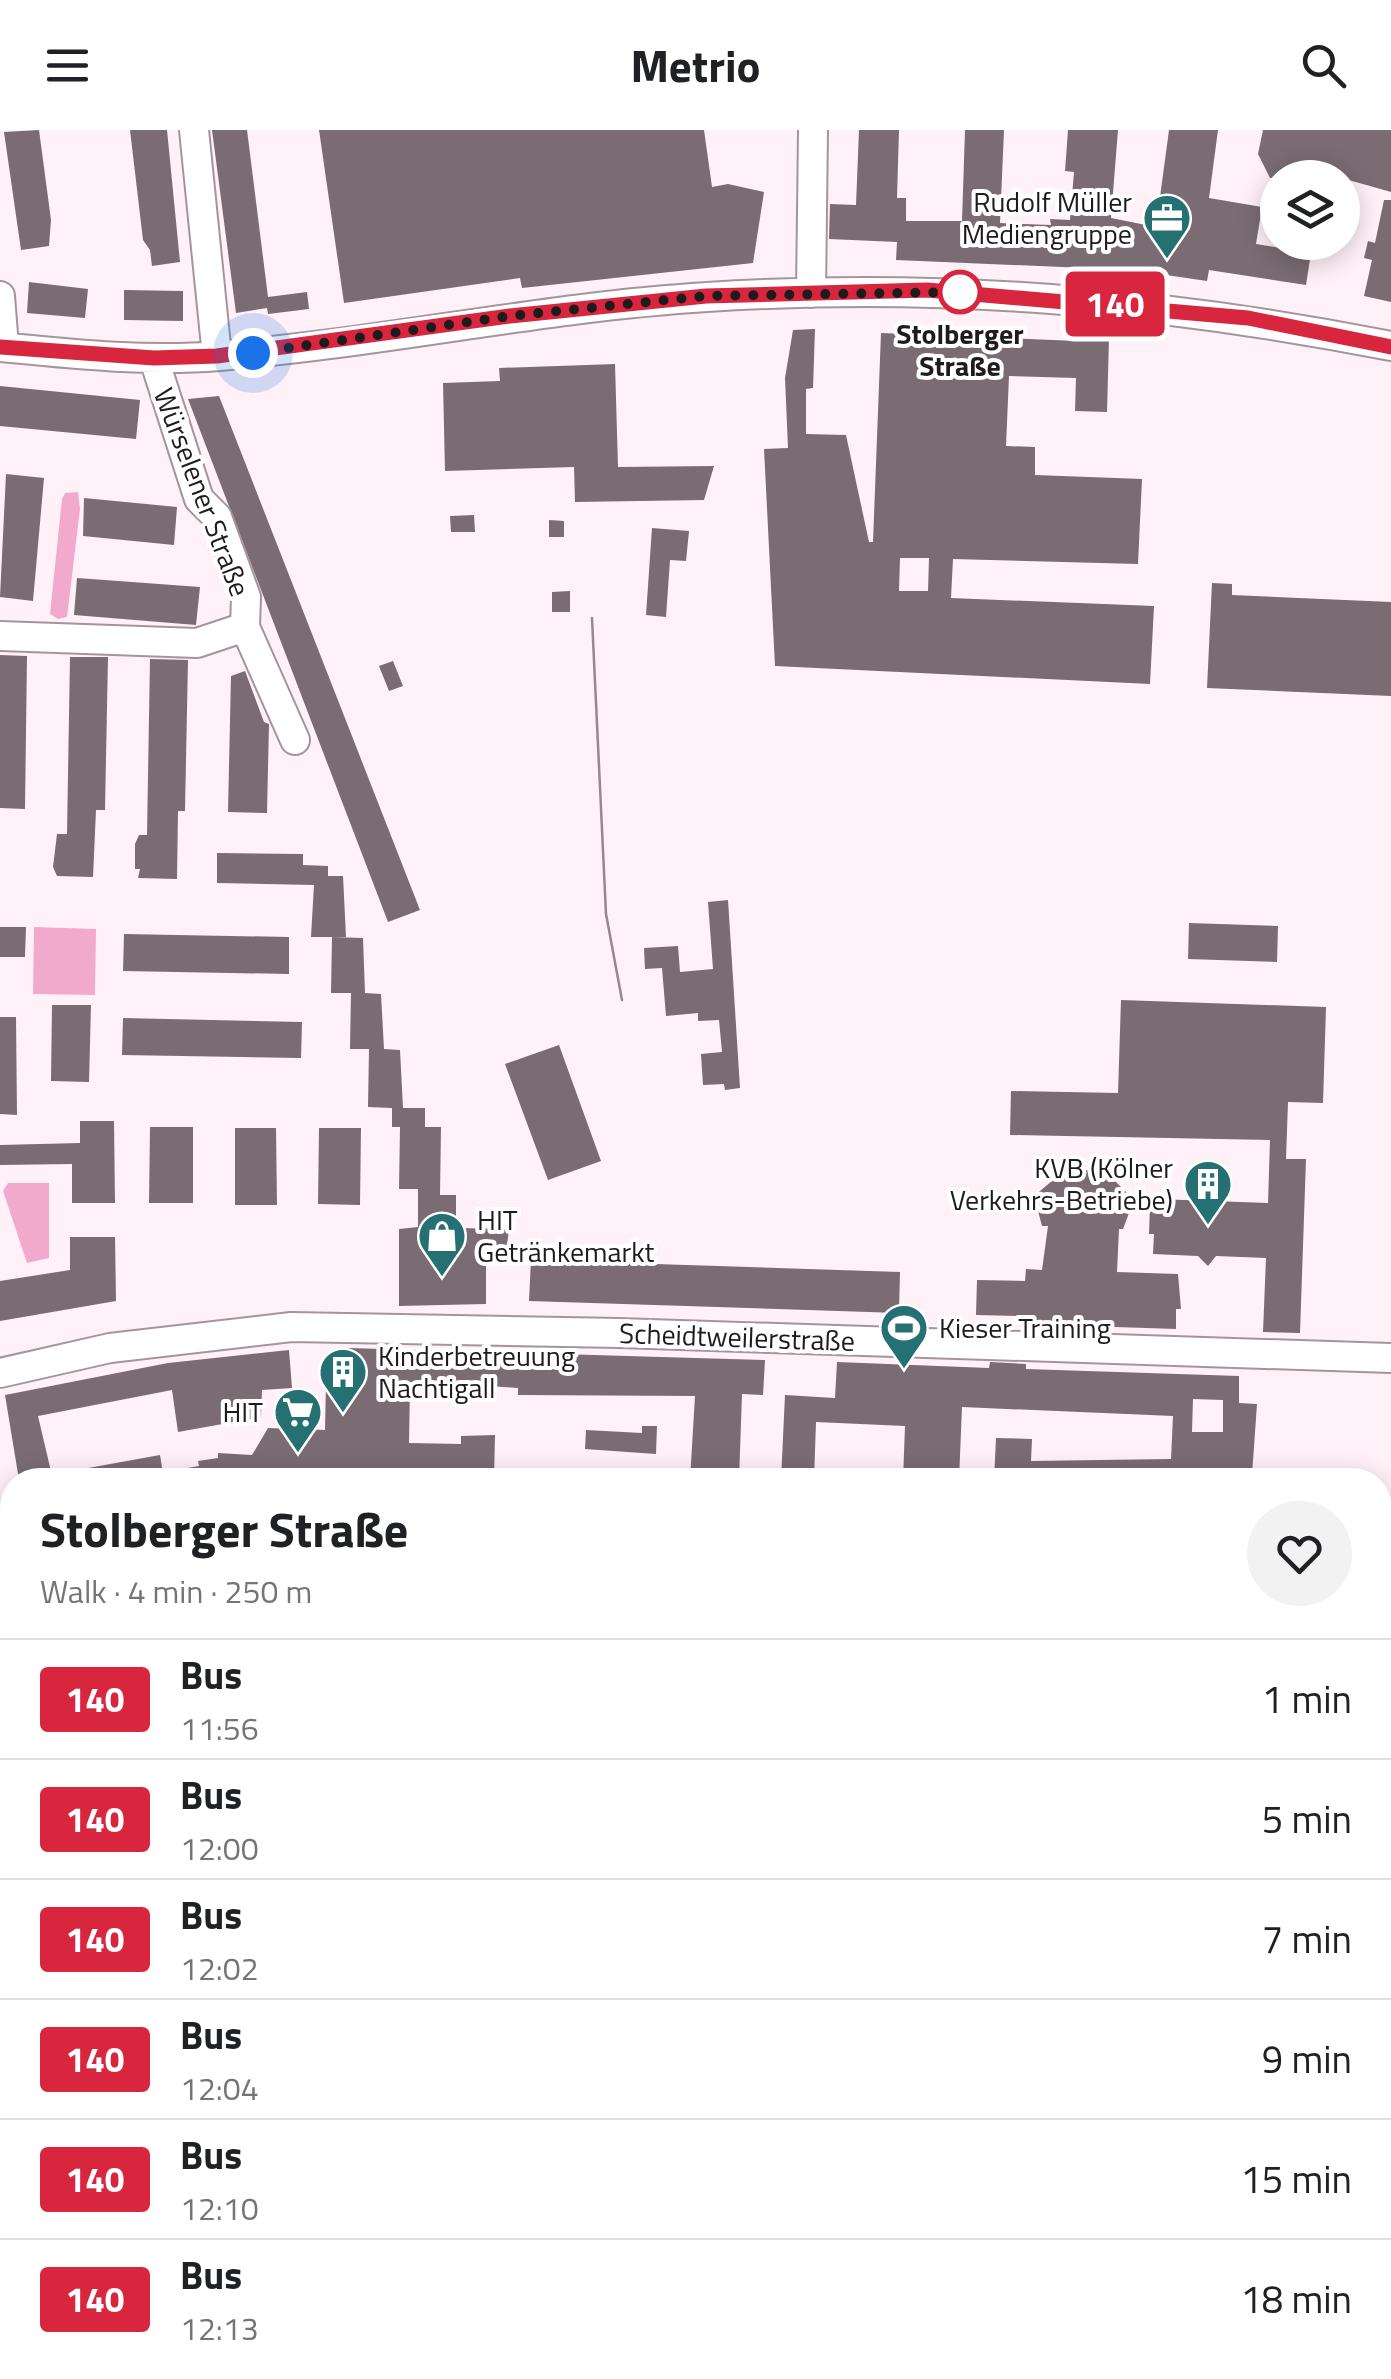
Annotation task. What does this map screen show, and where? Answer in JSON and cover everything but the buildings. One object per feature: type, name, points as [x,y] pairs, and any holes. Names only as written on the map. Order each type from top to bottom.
[{"type":"street","points":[[194,130],[217,356]]},
{"type":"street","points":[[811,294],[813,130]]},
{"type":"street","points":[[0,296],[2,347],[154,358],[217,356],[510,316],[706,296],[927,290],[1080,300],[1248,318],[1391,346]]},
{"type":"street","name":"Würselener Straße","points":[[154,358],[200,498],[217,517],[246,597],[244,627],[295,740]]},
{"type":"street","name":"Würselener Straße","points":[[0,636],[198,643],[244,627]]},
{"type":"street","name":"Scheidtweilerstraße","points":[[0,1373],[110,1348],[291,1326],[619,1332],[1358,1361],[1391,1358]]},
{"type":"street","name":"Scheidtweilerstraße","points":[[1358,1361],[1391,1368]]},
{"type":"shaded area","points":[[78,492],[80,509],[67,617],[58,619],[50,614],[62,499],[65,493]]},
{"type":"shaded area","points":[[34,927],[96,929],[95,995],[33,994]]},
{"type":"shaded area","points":[[8,1183],[49,1183],[49,1258],[27,1263],[3,1191]]},
{"type":"tram line","points":[[592,618],[606,914],[622,1000]]},
{"type":"bus line","name":"140","points":[[0,347],[154,358],[217,356],[510,316],[706,296],[927,290],[1080,300],[1248,318],[1391,347]]},
{"type":"place","name":"Rudolf Müller Mediengruppe","points":[[1167,260]]},
{"type":"place","name":"Stolberger Straße","points":[[960,292]]},
{"type":"place","name":"KVB (Kölner Verkehrs-Betriebe)","points":[[1208,1226]]},
{"type":"place","name":"HIT Getränkemarkt","points":[[442,1278]]},
{"type":"place","name":"Kieser Training","points":[[904,1370]]},
{"type":"place","name":"Kinderbetreuung Nachtigall","points":[[343,1414]]},
{"type":"place","name":"HIT","points":[[298,1454]]},
{"type":"route","points":[[253,353],[510,316],[706,296],[960,292]]}]
